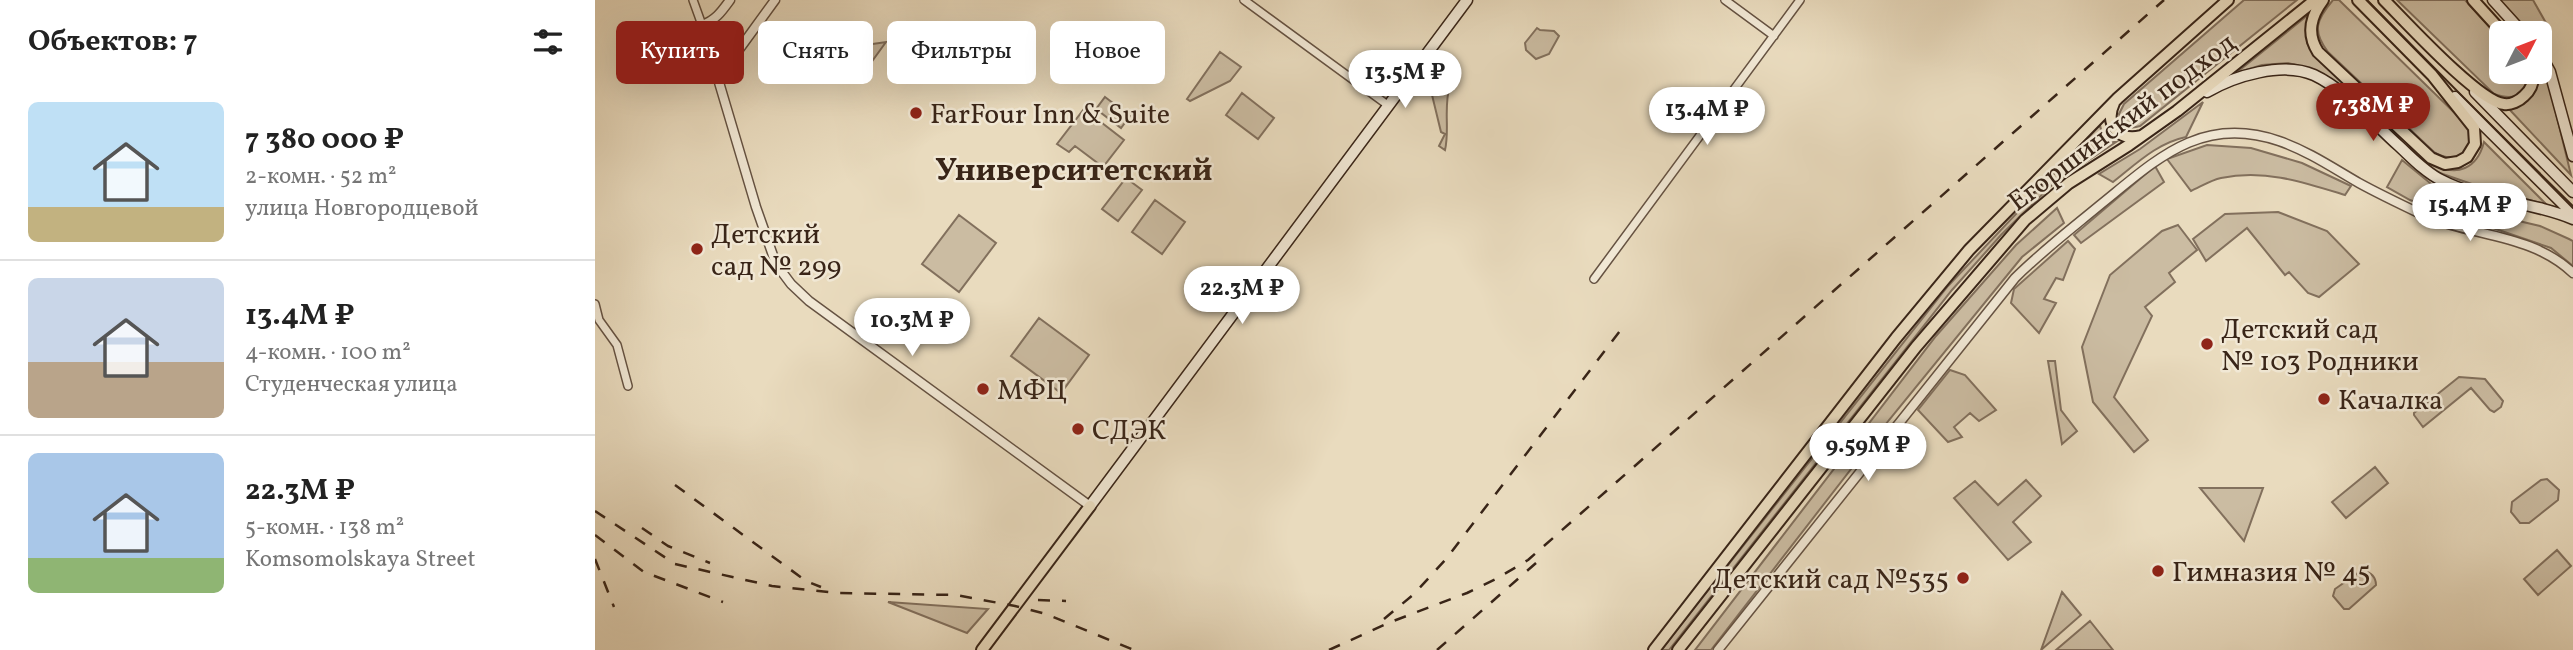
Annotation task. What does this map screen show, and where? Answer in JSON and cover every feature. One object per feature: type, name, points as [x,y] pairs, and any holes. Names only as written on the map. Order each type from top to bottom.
[{"type":"main road","points":[[982,650],[1467,0]]},
{"type":"main road","name":"Егоршинский подход","points":[[1654,650],[1922,306],[1991,227],[2118,98],[2228,0]]},
{"type":"main road","name":"Егоршинский подход","points":[[1678,650],[1916,347],[2011,234],[2069,183],[2177,111],[2315,0]]},
{"type":"main road","points":[[2323,0],[2311,23],[2311,36],[2318,52],[2431,158],[2445,164],[2458,162],[2473,150],[2476,134],[2431,74]]},
{"type":"main road","points":[[2358,0],[2573,217]]},
{"type":"main road","points":[[2384,0],[2573,192]]},
{"type":"main road","points":[[2473,0],[2492,21]]},
{"type":"main road","points":[[2493,0],[2512,21]]},
{"type":"main road","points":[[2177,111],[2216,86],[2242,76],[2270,71],[2308,73],[2345,97],[2437,178],[2486,195],[2573,217]]},
{"type":"main road","points":[[2460,76],[2494,101],[2508,104],[2521,99],[2530,84]]},
{"type":"main road","points":[[2552,77],[2573,156]]},
{"type":"main road","points":[[2118,98],[2112,106],[2110,116],[2115,131],[2132,138],[2147,132]]},
{"type":"street","points":[[693,0],[701,21]]},
{"type":"street","points":[[712,21],[730,0]]},
{"type":"street","points":[[744,43],[775,0]]},
{"type":"street","points":[[1244,0],[1389,106]]},
{"type":"street","points":[[1725,0],[1774,36]]},
{"type":"street","points":[[1594,279],[1800,0]]},
{"type":"street","points":[[720,84],[757,207],[776,264],[783,275],[809,301],[1090,506]]},
{"type":"street","points":[[1718,650],[2015,278],[2066,232],[2171,150],[2217,134],[2246,135],[2278,141],[2300,149],[2423,215],[2546,252],[2573,273]]},
{"type":"street","points":[[595,304],[599,320],[617,345],[628,386]]},
{"type":"shaded area","points":[[2244,0],[2297,0],[2140,126],[2129,127],[2123,124],[2119,114],[2124,104]]},
{"type":"shaded area","points":[[2333,0],[2339,0],[2467,125],[2470,142],[2464,153],[2451,157],[2434,152],[2328,52],[2320,38],[2318,26]]},
{"type":"shaded area","points":[[2397,0],[2465,0],[2489,26],[2489,84],[2526,84],[2519,95],[2508,97],[2494,94]]},
{"type":"shaded area","points":[[2498,0],[2533,0],[2545,21],[2516,21]]},
{"type":"shaded area","points":[[2308,15],[2307,43],[2312,52],[2433,164],[2450,170],[2465,168],[2476,159],[2484,142],[2546,204],[2495,192],[2434,171],[2333,81],[2311,69],[2288,63],[2262,65],[2236,73]]},
{"type":"shaded area","points":[[1537,28],[1554,31],[1559,36],[1549,54],[1536,59],[1526,50],[1525,43]]},
{"type":"shaded area","points":[[886,42],[873,60],[873,44]]},
{"type":"shaded area","points":[[1220,52],[1241,67],[1230,81],[1190,101],[1187,99]]},
{"type":"shaded area","points":[[1440,81],[1450,85],[1445,150],[1439,146],[1445,134],[1441,132],[1432,95]]},
{"type":"shaded area","points":[[2537,84],[2549,84],[2571,175],[2509,109],[2526,100]]},
{"type":"shaded area","points":[[1242,93],[1274,118],[1258,139],[1226,115]]},
{"type":"shaded area","points":[[1105,97],[1130,116],[1121,128],[1096,109]]},
{"type":"shaded area","points":[[2203,102],[2186,137],[2156,149],[2113,182],[2099,174],[2140,149]]},
{"type":"shaded area","points":[[1084,109],[1124,140],[1103,167],[1075,146],[1069,152],[1057,144]]},
{"type":"shaded area","points":[[2100,125],[2102,134],[2109,142],[2116,142],[2053,184],[2001,235],[1952,290],[1669,650],[1661,650],[1948,286]]},
{"type":"shaded area","points":[[2207,145],[2251,148],[2302,163],[2351,186],[2345,195],[2299,182],[2253,175],[2217,179],[2191,191],[2167,159]]},
{"type":"shaded area","points":[[2402,160],[2436,188],[2460,199],[2453,216],[2410,200],[2387,187]]},
{"type":"shaded area","points":[[2155,166],[2164,182],[2081,243],[2074,235]]},
{"type":"shaded area","points":[[1126,178],[1142,190],[1118,221],[1102,209]]},
{"type":"shaded area","points":[[1155,200],[1185,222],[1162,254],[1132,232]]},
{"type":"shaded area","points":[[2057,208],[2064,223],[2022,257],[1889,420],[1711,650],[1695,650],[1936,336],[2016,245]]},
{"type":"shaded area","points":[[2278,212],[2327,231],[2359,264],[2319,297],[2308,293],[2289,272],[2285,275],[2247,228],[2206,261],[2193,239],[2225,214]]},
{"type":"shaded area","points":[[2489,214],[2540,226],[2573,241],[2573,266],[2551,248],[2487,226]]},
{"type":"shaded area","points":[[959,215],[996,243],[959,292],[922,264]]},
{"type":"shaded area","points":[[2178,225],[2197,250],[2169,273],[2175,282],[2145,307],[2152,316],[2114,397],[2148,440],[2134,452],[2093,402],[2082,347],[2110,275],[2162,231]]},
{"type":"shaded area","points":[[2068,241],[2075,249],[2063,280],[2056,278],[2044,299],[2056,303],[2039,333],[2011,303],[2014,289]]},
{"type":"shaded area","points":[[1039,318],[1089,355],[1061,393],[1011,356]]},
{"type":"shaded area","points":[[2048,361],[2055,361],[2061,410],[2077,431],[2062,444]]},
{"type":"shaded area","points":[[1950,370],[1965,375],[1996,410],[1979,421],[1970,413],[1954,427],[1962,437],[1948,442],[1918,410]]},
{"type":"shaded area","points":[[2459,377],[2485,379],[2503,401],[2501,407],[2494,412],[2490,410],[2471,388],[2423,427],[2414,413]]},
{"type":"shaded area","points":[[2375,467],[2388,483],[2346,518],[2332,502]]},
{"type":"shaded area","points":[[2547,479],[2559,490],[2558,500],[2529,523],[2520,523],[2511,512],[2512,502],[2541,480]]},
{"type":"shaded area","points":[[2026,480],[2041,496],[2013,522],[2031,542],[2008,560],[1954,498],[1975,481],[1998,505]]},
{"type":"shaded area","points":[[2200,488],[2263,488],[2244,541]]},
{"type":"shaded area","points":[[2557,550],[2571,566],[2538,595],[2524,579]]},
{"type":"shaded area","points":[[2362,570],[2372,575],[2376,585],[2349,609],[2344,609],[2333,596],[2335,589]]},
{"type":"shaded area","points":[[2062,592],[2081,615],[2041,650]]},
{"type":"shaded area","points":[[888,602],[988,609],[967,633]]},
{"type":"shaded area","points":[[2090,621],[2113,650],[2056,650]]},
{"type":"tram line","points":[[2367,0],[2573,208]]},
{"type":"railway","points":[[1329,650],[1388,623],[1467,593],[1528,560],[2164,0]]},
{"type":"railway","points":[[1384,619],[1414,594],[1446,559],[1626,323]]},
{"type":"railway","points":[[675,485],[806,581],[821,587]]},
{"type":"railway","points":[[595,511],[675,564],[772,586],[837,593],[956,595],[1015,606],[1046,614],[1134,650]]},
{"type":"railway","points":[[642,528],[668,546],[710,563]]},
{"type":"railway","points":[[595,535],[644,572],[723,602]]},
{"type":"railway","points":[[595,559],[614,607]]},
{"type":"railway","points":[[1437,650],[1536,563]]},
{"type":"railway","points":[[1038,600],[1066,601]]},
{"type":"place","name":"FarFour Inn & Suite","points":[[916,113]]},
{"type":"place","name":"Детский сад № 299","points":[[697,249]]},
{"type":"place","name":"Детский сад № 103 Родники","points":[[2207,344]]},
{"type":"place","name":"МФЦ","points":[[983,389]]},
{"type":"place","name":"Качалка","points":[[2324,399]]},
{"type":"place","name":"СДЭК","points":[[1078,429]]},
{"type":"place","name":"Гимназия № 45","points":[[2158,571]]},
{"type":"place","name":"Детский сад №535","points":[[1963,578]]},
{"type":"district","name":"Университетский","points":[[1074,169]]}]
